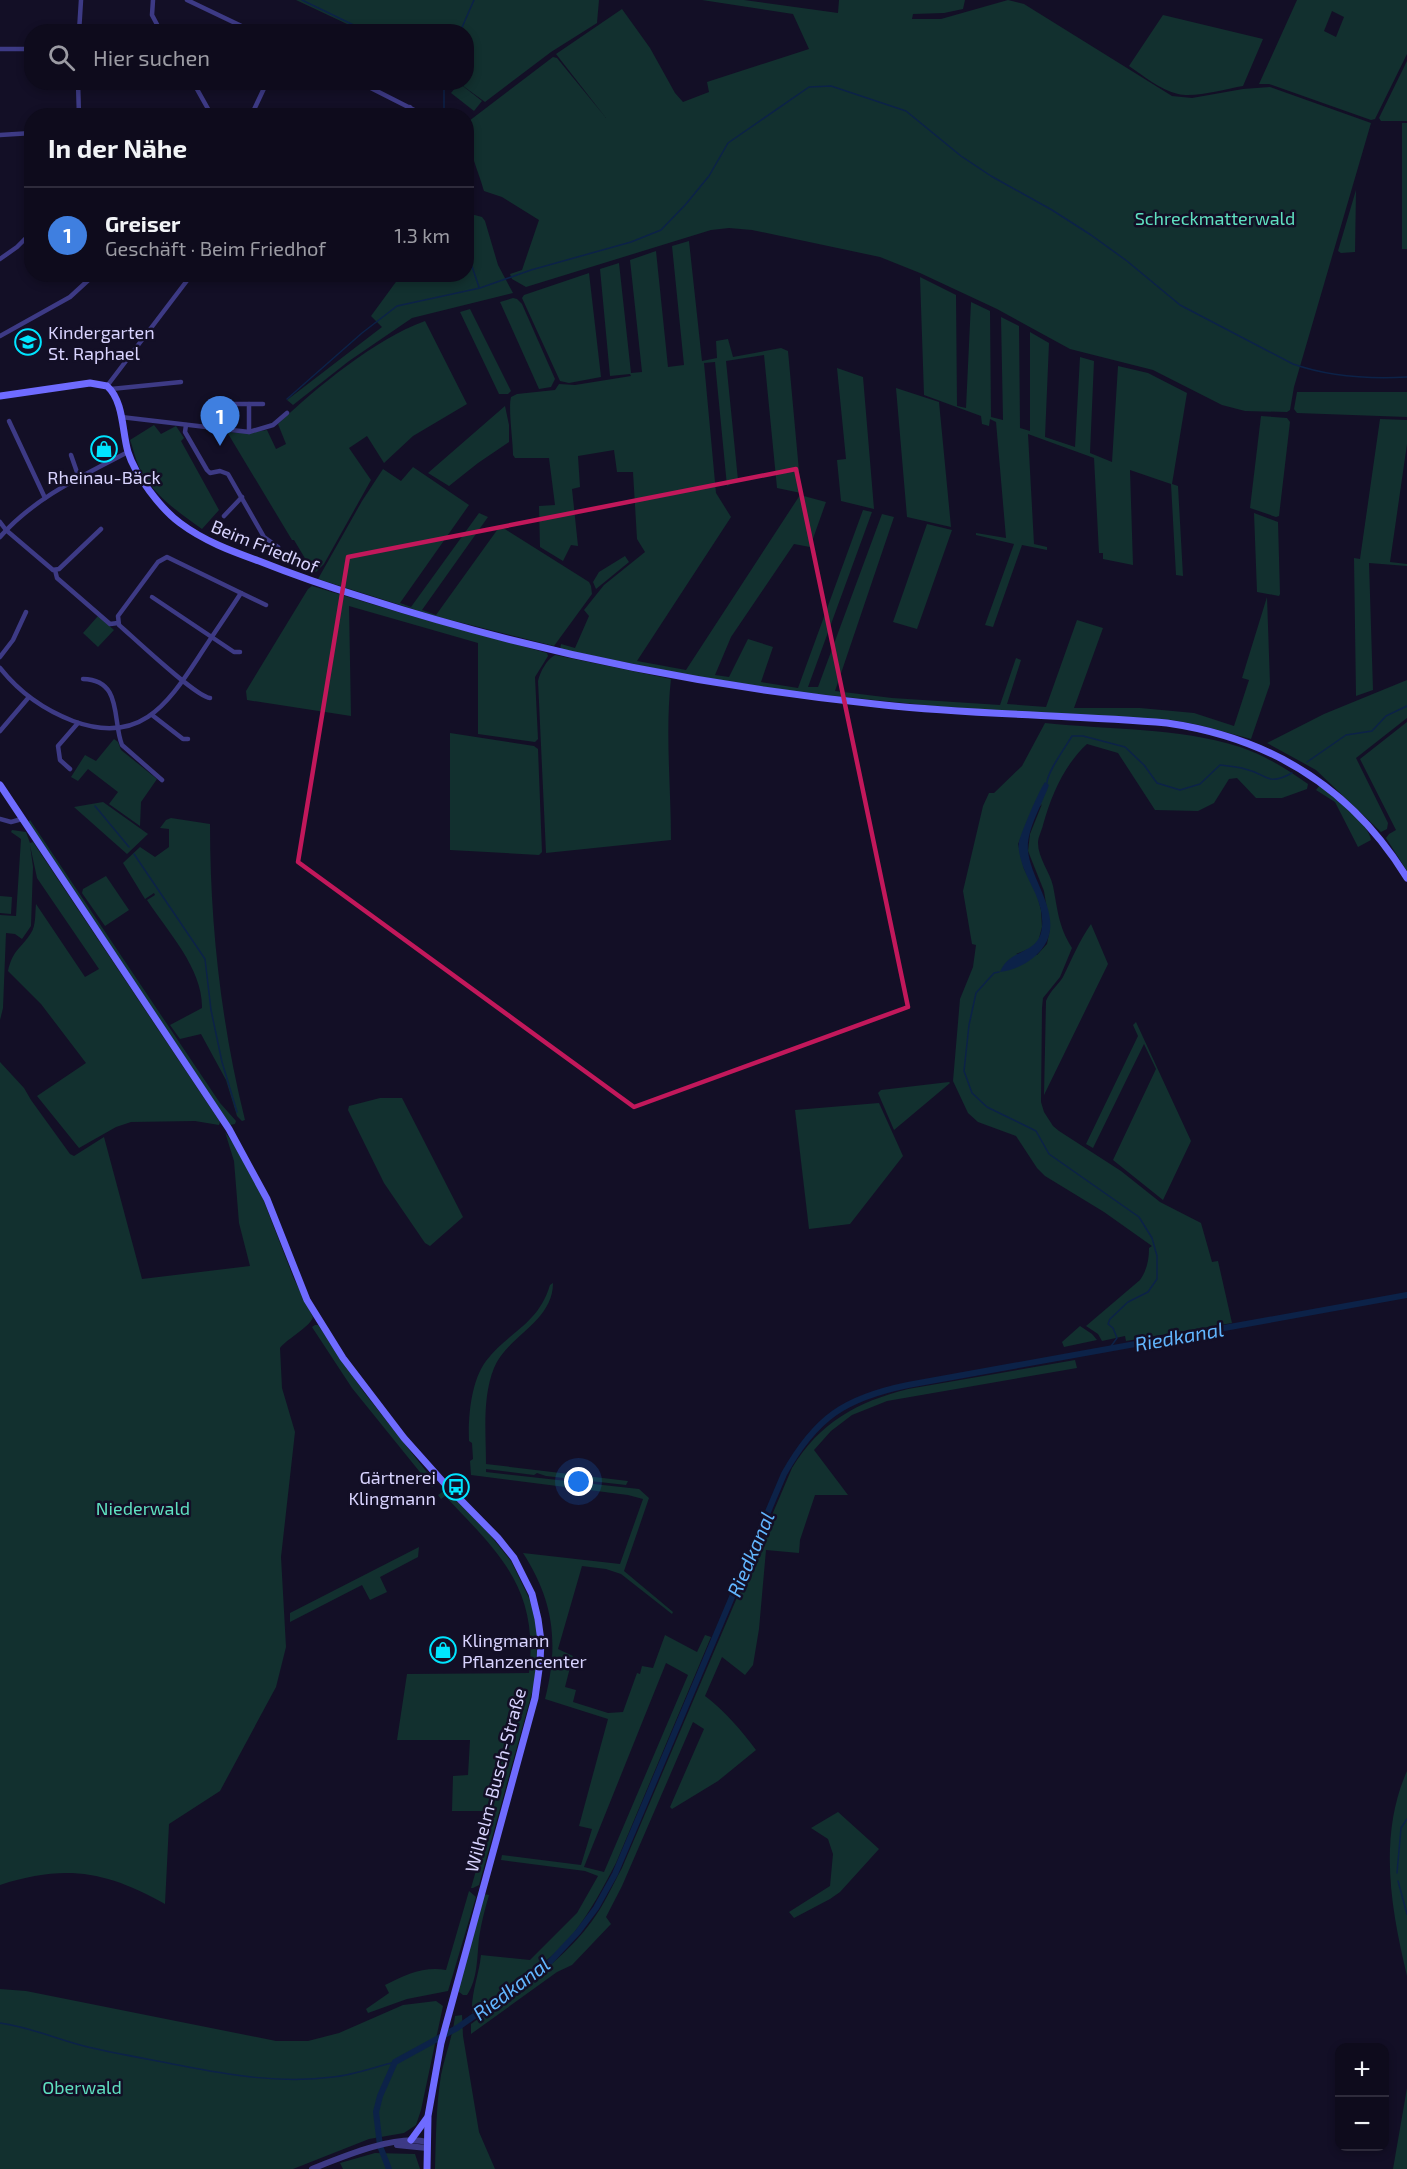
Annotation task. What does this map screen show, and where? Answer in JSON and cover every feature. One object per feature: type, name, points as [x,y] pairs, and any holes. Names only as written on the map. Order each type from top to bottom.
[{"type":"main road","points":[[0,396],[90,383],[109,387]]},
{"type":"main road","name":"Beim Friedhof","points":[[109,387],[116,398],[128,452],[141,477],[171,516],[203,539],[324,585],[408,612],[554,651],[789,694],[934,710],[1133,720],[1199,728],[1266,750],[1319,780],[1368,824],[1393,855],[1407,878]]},
{"type":"main road","name":"Wilhelm-Busch-Straße","points":[[0,785],[229,1129],[267,1199],[308,1300],[343,1358],[383,1412],[445,1484],[498,1538],[514,1558],[532,1594],[541,1641],[535,1698],[441,2043],[428,2116],[427,2169]]},
{"type":"main road","points":[[411,2140],[428,2116]]},
{"type":"street","points":[[80,24],[81,0]]},
{"type":"street","points":[[153,0],[152,15],[157,24]]},
{"type":"street","points":[[187,0],[237,24]]},
{"type":"street","points":[[0,49],[24,49]]},
{"type":"street","points":[[78,90],[79,108]]},
{"type":"street","points":[[197,90],[208,108]]},
{"type":"street","points":[[255,108],[263,90]]},
{"type":"street","points":[[375,90],[410,107]]},
{"type":"street","points":[[0,135],[24,134]]},
{"type":"street","points":[[0,260],[24,240]]},
{"type":"street","points":[[0,336],[70,297],[86,282]]},
{"type":"street","points":[[109,387],[186,282]]},
{"type":"street","points":[[109,387],[181,382]]},
{"type":"street","points":[[231,404],[263,404]]},
{"type":"street","points":[[249,404],[249,432]]},
{"type":"street","points":[[121,417],[249,432],[273,425],[287,413]]},
{"type":"street","points":[[9,421],[45,498]]},
{"type":"street","points":[[186,425],[185,432],[207,470],[228,474],[264,537],[278,547]]},
{"type":"street","points":[[0,537],[31,507],[128,452]]},
{"type":"street","points":[[71,455],[79,478]]},
{"type":"street","points":[[224,516],[242,497]]},
{"type":"street","points":[[0,522],[49,568],[55,570],[59,569],[101,529]]},
{"type":"street","points":[[118,623],[118,616],[160,560],[167,557],[266,605]]},
{"type":"street","points":[[55,570],[57,578],[98,614],[111,624],[118,623],[184,680],[205,697],[210,698]]},
{"type":"street","points":[[0,668],[29,697],[50,711],[78,723],[108,729],[138,723],[167,702],[241,593]]},
{"type":"street","points":[[152,597],[211,638],[234,652],[240,652]]},
{"type":"street","points":[[0,657],[13,639],[26,612]]},
{"type":"street","points":[[83,679],[99,682],[106,688],[116,705],[122,746],[162,780]]},
{"type":"street","points":[[0,731],[29,697]]},
{"type":"street","points":[[152,715],[183,739],[188,739]]},
{"type":"street","points":[[70,770],[60,760],[58,746],[78,723]]},
{"type":"street","points":[[0,819],[11,822],[22,819]]},
{"type":"street","points":[[312,2169],[373,2147],[411,2140],[427,2145]]},
{"type":"street","points":[[391,2144],[427,2145]]},
{"type":"highlighted area","points":[[796,469],[908,1007],[634,1107],[298,862],[348,557]]},
{"type":"green space","points":[[296,0],[599,0],[597,23],[551,52],[485,102],[469,90],[474,90],[474,24],[347,24]]},
{"type":"green space","name":"Schreckmatterwald","points":[[702,0],[744,0],[838,13],[839,0],[965,0],[963,9],[944,13],[913,14],[912,19],[941,19],[1008,0],[1024,4],[1172,96],[1192,98],[1270,87],[1371,123],[1294,387],[1290,410],[1287,412],[1245,411],[1222,405],[1153,370],[1070,349],[997,309],[880,257],[752,230],[729,228],[711,230],[526,287],[512,279],[510,274],[522,270],[539,220],[502,197],[484,191],[474,159],[474,117],[553,57],[557,58],[606,118],[556,54],[622,9],[650,48],[675,93],[683,102],[709,92],[707,82],[809,49],[793,14]]},
{"type":"green space","points":[[1297,0],[1407,0],[1407,54],[1375,119],[1371,120],[1269,84],[1259,84]],"holes":[[[1332,11],[1344,17],[1336,37],[1324,31]]]},
{"type":"green space","points":[[1163,15],[1263,39],[1243,86],[1201,94],[1178,94],[1159,86],[1129,66]]},
{"type":"green space","points":[[1407,61],[1407,121],[1381,121],[1379,118]]},
{"type":"green space","points":[[453,90],[468,90],[482,101],[474,111],[474,108],[470,108],[451,93]]},
{"type":"green space","points":[[1402,123],[1407,123],[1407,249],[1402,249]]},
{"type":"green space","points":[[1356,190],[1355,252],[1341,253],[1338,251]]},
{"type":"green space","points":[[474,215],[482,217],[498,265],[513,293],[412,318],[349,361],[293,405],[287,400],[382,327],[371,316],[396,282],[474,282]]},
{"type":"green space","points":[[689,241],[702,361],[717,358],[716,341],[728,339],[733,357],[781,348],[788,351],[801,493],[777,488],[764,355],[726,361],[738,480],[727,486],[715,362],[704,363],[716,493],[731,517],[637,661],[686,670],[800,495],[826,502],[810,547],[794,544],[731,637],[715,675],[729,677],[748,639],[773,647],[761,682],[798,688],[863,510],[872,512],[808,687],[818,687],[882,514],[894,517],[835,691],[892,698],[1000,705],[1016,658],[1021,660],[1007,704],[1046,707],[1077,620],[1103,628],[1074,708],[1140,708],[1194,713],[1234,726],[1249,680],[1242,678],[1267,597],[1270,684],[1251,739],[1172,720],[944,707],[796,692],[683,674],[560,649],[561,644],[575,648],[589,616],[584,610],[604,585],[645,552],[637,539],[633,472],[617,472],[614,450],[578,456],[580,487],[572,489],[578,546],[571,545],[563,561],[540,547],[539,506],[555,505],[549,458],[515,458],[513,455],[511,397],[517,394],[555,390],[559,384],[575,385],[631,376],[630,374],[610,376],[600,269],[619,263],[631,373],[642,372],[630,260],[656,251],[668,367],[684,365],[672,246]]},
{"type":"green space","points":[[589,273],[601,377],[569,383],[560,381],[522,298],[524,295]]},
{"type":"green space","points":[[920,277],[956,295],[957,406],[966,408],[971,302],[990,311],[991,417],[1003,420],[1001,317],[1019,326],[1020,428],[1030,431],[1030,332],[1049,343],[1045,437],[1075,447],[1080,357],[1094,361],[1090,453],[1112,462],[1118,366],[1148,373],[1187,393],[1172,484],[1178,486],[1183,576],[1176,575],[1171,484],[1130,470],[1133,565],[1103,559],[1103,553],[1099,553],[1094,458],[1028,434],[1034,544],[1047,547],[1047,550],[1022,545],[993,627],[985,625],[1014,544],[976,535],[976,533],[1006,538],[996,422],[990,419],[989,426],[982,424],[981,416],[924,395]]},
{"type":"green space","points":[[513,298],[522,304],[555,379],[551,387],[539,389],[500,302]]},
{"type":"green space","points":[[470,309],[511,391],[508,394],[499,394],[460,312]]},
{"type":"green space","points":[[425,321],[467,404],[413,436],[384,463],[367,436],[349,448],[371,480],[324,564],[316,572],[312,570],[292,540],[227,432],[248,433],[267,430],[276,449],[286,444],[278,424],[293,410],[347,365],[386,339]]},
{"type":"green space","points":[[837,368],[863,377],[874,509],[841,501],[837,460],[846,459]]},
{"type":"green space","points":[[896,388],[939,402],[951,527],[907,517]]},
{"type":"green space","points":[[1297,392],[1407,392],[1407,417],[1297,413],[1294,409]]},
{"type":"green space","points":[[505,406],[509,425],[509,442],[449,486],[428,473]]},
{"type":"green space","points":[[1261,416],[1287,418],[1290,422],[1279,516],[1276,517],[1250,508]]},
{"type":"green space","points":[[1380,419],[1407,420],[1407,444],[1390,562],[1407,564],[1407,566],[1369,563],[1373,690],[1356,696],[1354,558],[1360,559]]},
{"type":"green space","points":[[154,425],[161,434],[176,426],[184,438],[181,441],[219,510],[202,529],[158,494],[139,467],[130,440]]},
{"type":"green space","points":[[413,467],[469,505],[400,603],[411,607],[479,513],[488,517],[422,610],[436,615],[500,526],[589,582],[591,586],[592,594],[554,646],[435,616],[318,579],[362,501],[383,469],[401,481]]},
{"type":"green space","points":[[1254,513],[1278,522],[1279,596],[1257,592]]},
{"type":"green space","points":[[927,524],[952,530],[917,629],[893,622]]},
{"type":"green space","points":[[625,556],[629,562],[596,589],[593,582],[599,572]]},
{"type":"green space","points":[[312,586],[547,653],[548,656],[535,677],[538,739],[535,742],[478,734],[478,643],[349,606],[351,716],[247,700],[246,691]]},
{"type":"green space","points":[[98,616],[114,630],[98,647],[83,633]]},
{"type":"green space","points":[[555,655],[671,679],[668,739],[671,840],[546,853],[538,681],[544,666]]},
{"type":"green space","points":[[1407,680],[1407,718],[1356,758],[1388,823],[1387,829],[1381,832],[1316,770],[1267,743],[1324,714]]},
{"type":"green space","points":[[1407,722],[1407,871],[1386,838],[1396,830],[1360,759]]},
{"type":"green space","points":[[1045,723],[1168,732],[1216,741],[1258,754],[1308,784],[1307,789],[1282,798],[1256,798],[1237,778],[1229,779],[1214,803],[1198,811],[1155,810],[1118,753],[1087,744],[1072,761],[1059,782],[1038,841],[1040,854],[1053,886],[1061,925],[1072,948],[1060,977],[1043,998],[1041,1102],[1044,1112],[1059,1131],[1121,1171],[1160,1202],[1201,1223],[1212,1262],[1218,1261],[1232,1323],[1126,1341],[1125,1336],[1102,1341],[1098,1334],[1086,1326],[1140,1280],[1147,1265],[1149,1248],[1152,1246],[1104,1212],[1045,1176],[1016,1136],[978,1122],[968,1113],[953,1081],[960,999],[973,967],[976,945],[972,944],[963,891],[983,806],[989,793],[994,793],[1022,766]],"holes":[[[1042,804],[1030,834],[1028,851],[1044,891],[1050,928],[1047,944],[1037,955],[1016,954],[1034,947],[1038,942],[1042,927],[1041,910],[1036,891],[1024,869],[1018,844],[1030,817]]]},
{"type":"green space","points":[[450,733],[534,746],[538,749],[542,852],[539,855],[450,850]]},
{"type":"green space","points":[[114,739],[121,750],[157,779],[141,802],[140,826],[109,804],[118,792],[88,769],[78,781],[71,777],[85,755],[96,761]]},
{"type":"green space","points":[[1320,785],[1358,818],[1369,833],[1371,840],[1358,847],[1335,802],[1316,790]]},
{"type":"green space","points":[[103,802],[148,834],[127,854],[74,807]]},
{"type":"green space","points":[[171,818],[210,824],[212,899],[218,973],[229,1047],[245,1120],[242,1121],[237,1116],[226,1080],[201,1034],[180,1039],[170,1025],[202,1008],[197,979],[183,951],[147,900],[155,895],[154,893],[145,899],[123,863],[140,847],[155,857],[169,847],[169,829],[160,828],[166,820]]},
{"type":"green space","points":[[30,820],[220,1103],[236,1121],[235,1124],[230,1125],[28,822]]},
{"type":"green space","points":[[12,830],[26,832],[30,843],[33,842],[220,1122],[219,1125],[195,1121],[131,1122],[116,1127],[79,1148],[37,1096],[86,1063],[41,1004],[8,971],[15,954],[33,930],[36,904],[85,977],[99,969],[37,878],[30,845],[33,867],[31,926],[22,939],[15,934],[6,933],[3,1008],[0,1020],[0,915],[16,916],[21,839],[11,832]]},
{"type":"green space","points":[[106,876],[129,910],[105,926],[82,893],[83,889]]},
{"type":"green space","points":[[0,896],[12,897],[11,914],[0,913]]},
{"type":"green space","points":[[1091,924],[1108,964],[1044,1095],[1046,1001],[1063,977]]},
{"type":"green space","points":[[1136,1022],[1191,1141],[1163,1200],[1113,1160],[1156,1069],[1144,1044],[1093,1148],[1086,1144],[1138,1036],[1133,1025]]},
{"type":"green space","name":"Niederwald","points":[[0,1062],[24,1088],[70,1154],[74,1156],[104,1137],[142,1279],[250,1266],[239,1223],[234,1161],[225,1132],[256,1181],[294,1279],[313,1317],[308,1325],[280,1348],[282,1388],[295,1432],[281,1557],[286,1647],[276,1687],[220,1791],[169,1824],[165,1904],[123,1884],[85,1874],[45,1874],[0,1885]]},
{"type":"green space","points":[[949,1082],[894,1130],[878,1093],[881,1090]]},
{"type":"green space","points":[[380,1098],[402,1098],[463,1217],[430,1246],[425,1243],[384,1183],[348,1110],[349,1106]]},
{"type":"green space","points":[[879,1103],[903,1156],[850,1224],[809,1229],[795,1110]]},
{"type":"green space","points":[[553,1283],[551,1297],[546,1308],[500,1357],[490,1379],[486,1403],[486,1464],[628,1481],[626,1485],[537,1473],[534,1475],[486,1469],[486,1472],[639,1489],[649,1498],[624,1571],[673,1612],[672,1614],[621,1574],[606,1569],[582,1566],[558,1649],[573,1656],[565,1687],[576,1690],[573,1702],[608,1713],[623,1712],[637,1673],[640,1674],[642,1666],[653,1668],[665,1635],[697,1652],[705,1635],[711,1637],[616,1863],[591,1908],[573,1934],[551,1957],[472,2013],[481,1955],[530,1960],[577,1913],[598,1876],[585,1871],[501,1860],[502,1855],[581,1865],[592,1829],[579,1826],[608,1719],[545,1699],[552,1660],[551,1623],[541,1588],[523,1553],[620,1564],[643,1499],[628,1495],[471,1475],[470,1461],[473,1459],[472,1443],[469,1441],[469,1421],[474,1389],[481,1369],[504,1342],[531,1319],[545,1299]],"holes":[[[666,1663],[688,1675],[604,1872],[584,1867]]]},
{"type":"green space","points":[[318,1325],[363,1391],[437,1485],[432,1487],[352,1388],[312,1327]]},
{"type":"green space","points":[[1080,1326],[1097,1340],[1064,1347],[1062,1342]]},
{"type":"green space","points":[[1075,1360],[1077,1368],[887,1401],[852,1415],[831,1431],[814,1450],[848,1495],[815,1495],[800,1540],[799,1553],[766,1550],[759,1629],[753,1665],[745,1675],[722,1657],[705,1696],[732,1721],[756,1750],[718,1781],[672,1809],[670,1807],[704,1729],[693,1722],[622,1886],[606,1917],[611,1924],[572,1965],[557,1972],[471,2034],[471,2024],[536,1977],[566,1951],[592,1921],[604,1902],[622,1868],[792,1468],[815,1438],[841,1416],[872,1400],[890,1394]]},
{"type":"green space","points":[[445,1490],[482,1525],[511,1561],[529,1598],[535,1616],[538,1639],[534,1685],[479,1885],[473,1888],[471,1888],[493,1811],[452,1811],[453,1776],[468,1775],[470,1740],[397,1740],[407,1674],[529,1673],[530,1643],[528,1618],[511,1574],[465,1516],[445,1496],[441,1499],[438,1495]]},
{"type":"green space","points":[[419,1547],[418,1557],[380,1577],[387,1592],[370,1600],[362,1585],[290,1622],[290,1613]]},
{"type":"green space","points":[[1407,1771],[1407,1976],[1392,1899],[1390,1847],[1398,1796]]},
{"type":"green space","points":[[838,1812],[879,1849],[840,1892],[794,1918],[789,1912],[830,1886],[833,1854],[828,1839],[811,1828]]},
{"type":"green space","points":[[469,1891],[476,1897],[448,1991],[407,1999],[368,2013],[366,2009],[389,1993],[385,1985],[422,1970],[446,1970]]},
{"type":"green space","points":[[484,1894],[489,1895],[480,1932],[475,1975],[471,1989],[467,1995],[463,1995],[458,1991]]},
{"type":"green space","name":"Oberwald","points":[[0,1989],[26,1991],[276,2041],[308,2041],[339,2033],[403,2005],[436,2001],[443,2006],[421,2110],[416,2125],[404,2133],[369,2139],[293,2169],[0,2169]]},
{"type":"green space","points":[[462,2015],[463,2036],[479,2132],[495,2169],[435,2169],[441,2075],[455,2016]]},
{"type":"green space","points":[[1407,2088],[1407,2169],[1393,2169]]},
{"type":"green space","points":[[375,2153],[415,2154],[420,2169],[343,2169],[340,2163]]},
{"type":"water","points":[[1045,782],[1049,785],[1029,835],[1028,851],[1047,906],[1050,932],[1044,945],[1033,958],[1018,967],[1000,972],[1010,958],[1036,943],[1040,936],[1041,911],[1024,869],[1019,845],[1020,837]]},
{"type":"waterway","points":[[302,0],[352,24]]},
{"type":"waterway","points":[[464,24],[474,0]]},
{"type":"waterway","points":[[287,399],[362,333],[397,306],[480,288],[531,270],[631,242],[661,230],[709,176],[728,143],[809,87],[831,86],[906,111],[961,156],[1091,235],[1127,261],[1180,305],[1293,364],[1349,376],[1407,377]]},
{"type":"waterway","points":[[444,90],[444,108]]},
{"type":"waterway","points":[[474,272],[479,287]]},
{"type":"waterway","points":[[1307,762],[1346,735],[1372,731],[1386,716],[1407,706]]},
{"type":"waterway","points":[[1047,783],[1053,766],[1072,736],[1083,736],[1125,747],[1144,765],[1157,783],[1180,790],[1200,784],[1220,765],[1242,768],[1272,779],[1292,773]]},
{"type":"waterway","points":[[95,806],[129,847]]},
{"type":"waterway","points":[[134,854],[205,959],[211,1010],[222,1062],[237,1112]]},
{"type":"waterway","points":[[999,972],[994,973],[976,993],[969,1025],[964,1071],[972,1093],[987,1107],[1036,1131],[1049,1154],[1139,1217],[1152,1238],[1157,1256],[1157,1279],[1148,1292],[1128,1302],[1110,1319],[1108,1324],[1113,1328],[1117,1338],[1109,1349]]},
{"type":"waterway","name":"Riedkanal","points":[[389,2169],[380,2146],[376,2112],[380,2096],[395,2062],[457,2028],[547,1965],[578,1932],[596,1908],[615,1874],[784,1474],[796,1454],[821,1424],[834,1413],[867,1396],[908,1385],[1407,1295]]},
{"type":"waterway","points":[[1397,1873],[1401,1828],[1407,1819]]},
{"type":"waterway","points":[[1398,1881],[1407,1914]]},
{"type":"waterway","points":[[0,2023],[22,2027],[99,2050],[197,2069],[275,2079],[333,2077],[395,2062]]},
{"type":"place","name":"Kindergarten St. Raphael","points":[[28,342]]},
{"type":"place","name":"Greiser","points":[[220,446]]},
{"type":"place","name":"Rheinau-Bäck","points":[[104,449]]},
{"type":"place","name":"Gärtnerei Klingmann","points":[[456,1487]]},
{"type":"place","name":"Klingmann Pflanzencenter","points":[[443,1650]]}]
